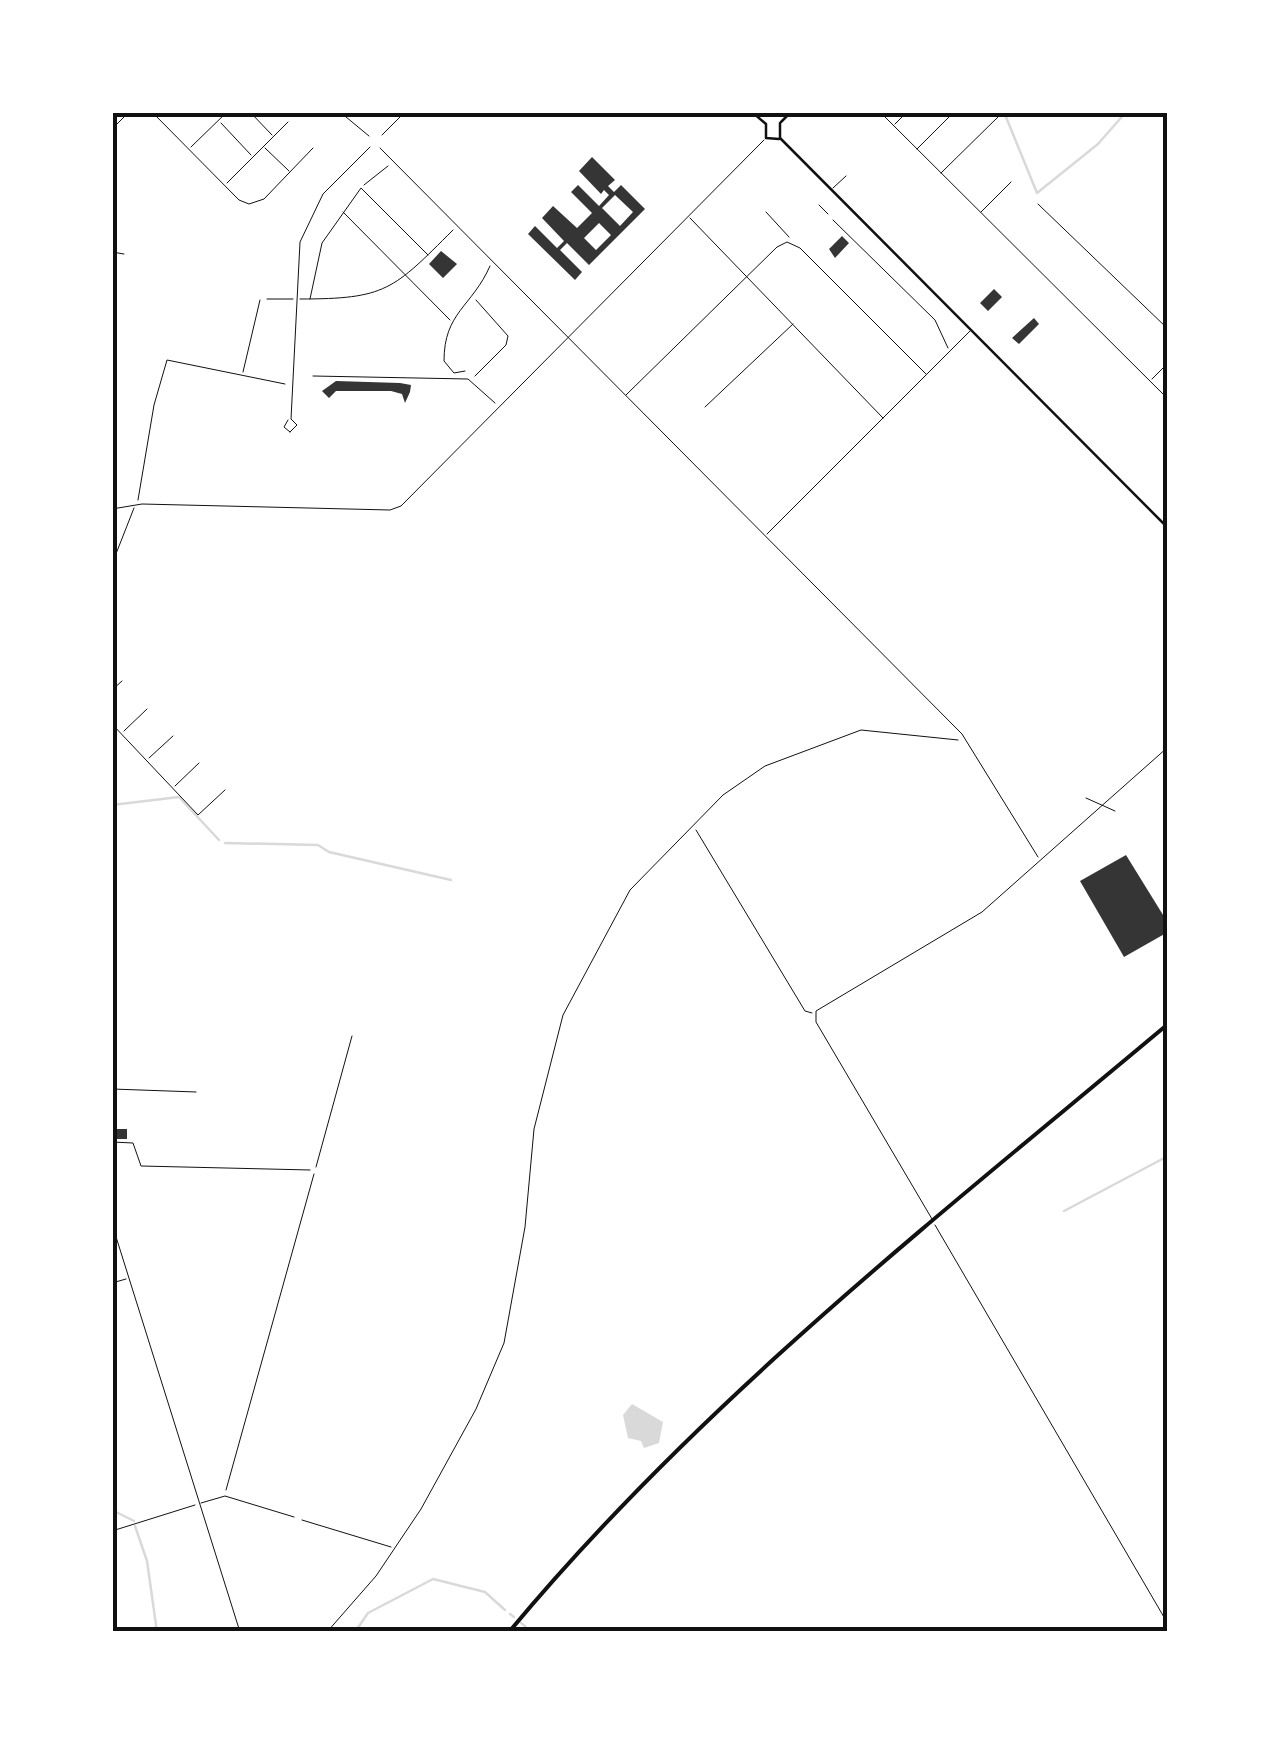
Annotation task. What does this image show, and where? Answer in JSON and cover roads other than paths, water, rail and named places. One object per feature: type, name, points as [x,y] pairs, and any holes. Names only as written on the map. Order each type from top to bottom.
[{"type":"main road","points":[[752,112],[766,124],[780,124]]},
{"type":"main road","points":[[791,112],[780,124],[780,138],[1168,528]]},
{"type":"main road","points":[[766,124],[766,138],[780,138]]},
{"type":"main road","points":[[508,1632],[602,1525],[692,1434],[943,1213],[1168,1024]]},
{"type":"street","points":[[112,129],[129,112]]},
{"type":"street","points":[[152,112],[239,200],[252,204],[314,148]]},
{"type":"street","points":[[188,149],[226,112]]},
{"type":"street","points":[[250,112],[272,136]]},
{"type":"street","points":[[340,112],[369,136],[382,135],[405,112]]},
{"type":"street","points":[[880,112],[1168,399]]},
{"type":"street","points":[[893,126],[906,112]]},
{"type":"street","points":[[917,149],[954,112]]},
{"type":"street","points":[[940,173],[999,116]]},
{"type":"street","points":[[219,121],[252,156]]},
{"type":"street","points":[[224,185],[288,122]]},
{"type":"street","points":[[380,148],[384,142],[382,135]]},
{"type":"street","points":[[369,136],[370,147]]},
{"type":"street","points":[[112,509],[136,505],[396,509],[766,138]]},
{"type":"street","points":[[263,145],[290,172]]},
{"type":"street","points":[[370,147],[380,148],[455,228],[967,740],[1040,860]]},
{"type":"street","points":[[291,419],[298,256],[305,227],[323,194],[370,147]]},
{"type":"street","points":[[310,299],[322,243],[361,188],[388,166]]},
{"type":"street","points":[[830,191],[846,176]]},
{"type":"street","points":[[980,213],[1010,182]]},
{"type":"street","points":[[361,188],[428,254]]},
{"type":"street","points":[[1038,204],[1168,330]]},
{"type":"street","points":[[342,211],[450,320]]},
{"type":"street","points":[[688,216],[883,418]]},
{"type":"street","points":[[833,220],[935,320],[950,351]]},
{"type":"street","points":[[300,225],[305,227]]},
{"type":"street","points":[[267,299],[367,298],[406,276],[455,228]]},
{"type":"street","points":[[624,397],[777,246],[788,242],[926,374]]},
{"type":"street","points":[[112,252],[124,254]]},
{"type":"street","points":[[466,371],[454,373],[444,360],[450,320],[473,298],[492,264]]},
{"type":"street","points":[[473,298],[508,336],[504,347],[475,376]]},
{"type":"street","points":[[705,407],[793,324]]},
{"type":"street","points":[[764,536],[970,331]]},
{"type":"street","points":[[1150,381],[1168,364]]},
{"type":"street","points":[[313,376],[468,379],[498,403]]},
{"type":"street","points":[[112,564],[136,505]]},
{"type":"street","points":[[112,690],[122,681]]},
{"type":"street","points":[[121,734],[148,708]]},
{"type":"street","points":[[112,724],[198,815],[225,790]]},
{"type":"street","points":[[147,761],[174,736]]},
{"type":"street","points":[[1168,747],[982,912],[815,1014],[1168,1624]]},
{"type":"street","points":[[173,788],[199,763]]},
{"type":"street","points":[[1086,798],[1115,811]]},
{"type":"street","points":[[112,1089],[196,1092]]},
{"type":"street","points":[[112,1142],[133,1143],[140,1166],[310,1170]]},
{"type":"street","points":[[112,1224],[240,1632]]},
{"type":"street","points":[[112,1255],[121,1252]]},
{"type":"street","points":[[112,1283],[129,1278]]},
{"type":"street","points":[[199,1504],[225,1496],[294,1517]]},
{"type":"waterway","points":[[1004,112],[1037,193],[1098,144],[1126,112]]},
{"type":"waterway","points":[[112,805],[179,797],[219,840]]},
{"type":"waterway","points":[[225,843],[318,845],[329,852],[451,880]]},
{"type":"waterway","points":[[1064,1211],[1168,1156]]},
{"type":"waterway","points":[[112,1510],[134,1521]]},
{"type":"waterway","points":[[135,1526],[147,1561],[157,1632]]},
{"type":"waterway","points":[[355,1632],[368,1613],[433,1579],[485,1592],[505,1610]]},
{"type":"waterway","points":[[510,1614],[514,1617]]},
{"type":"waterway","points":[[521,1623],[525,1626]]}]
